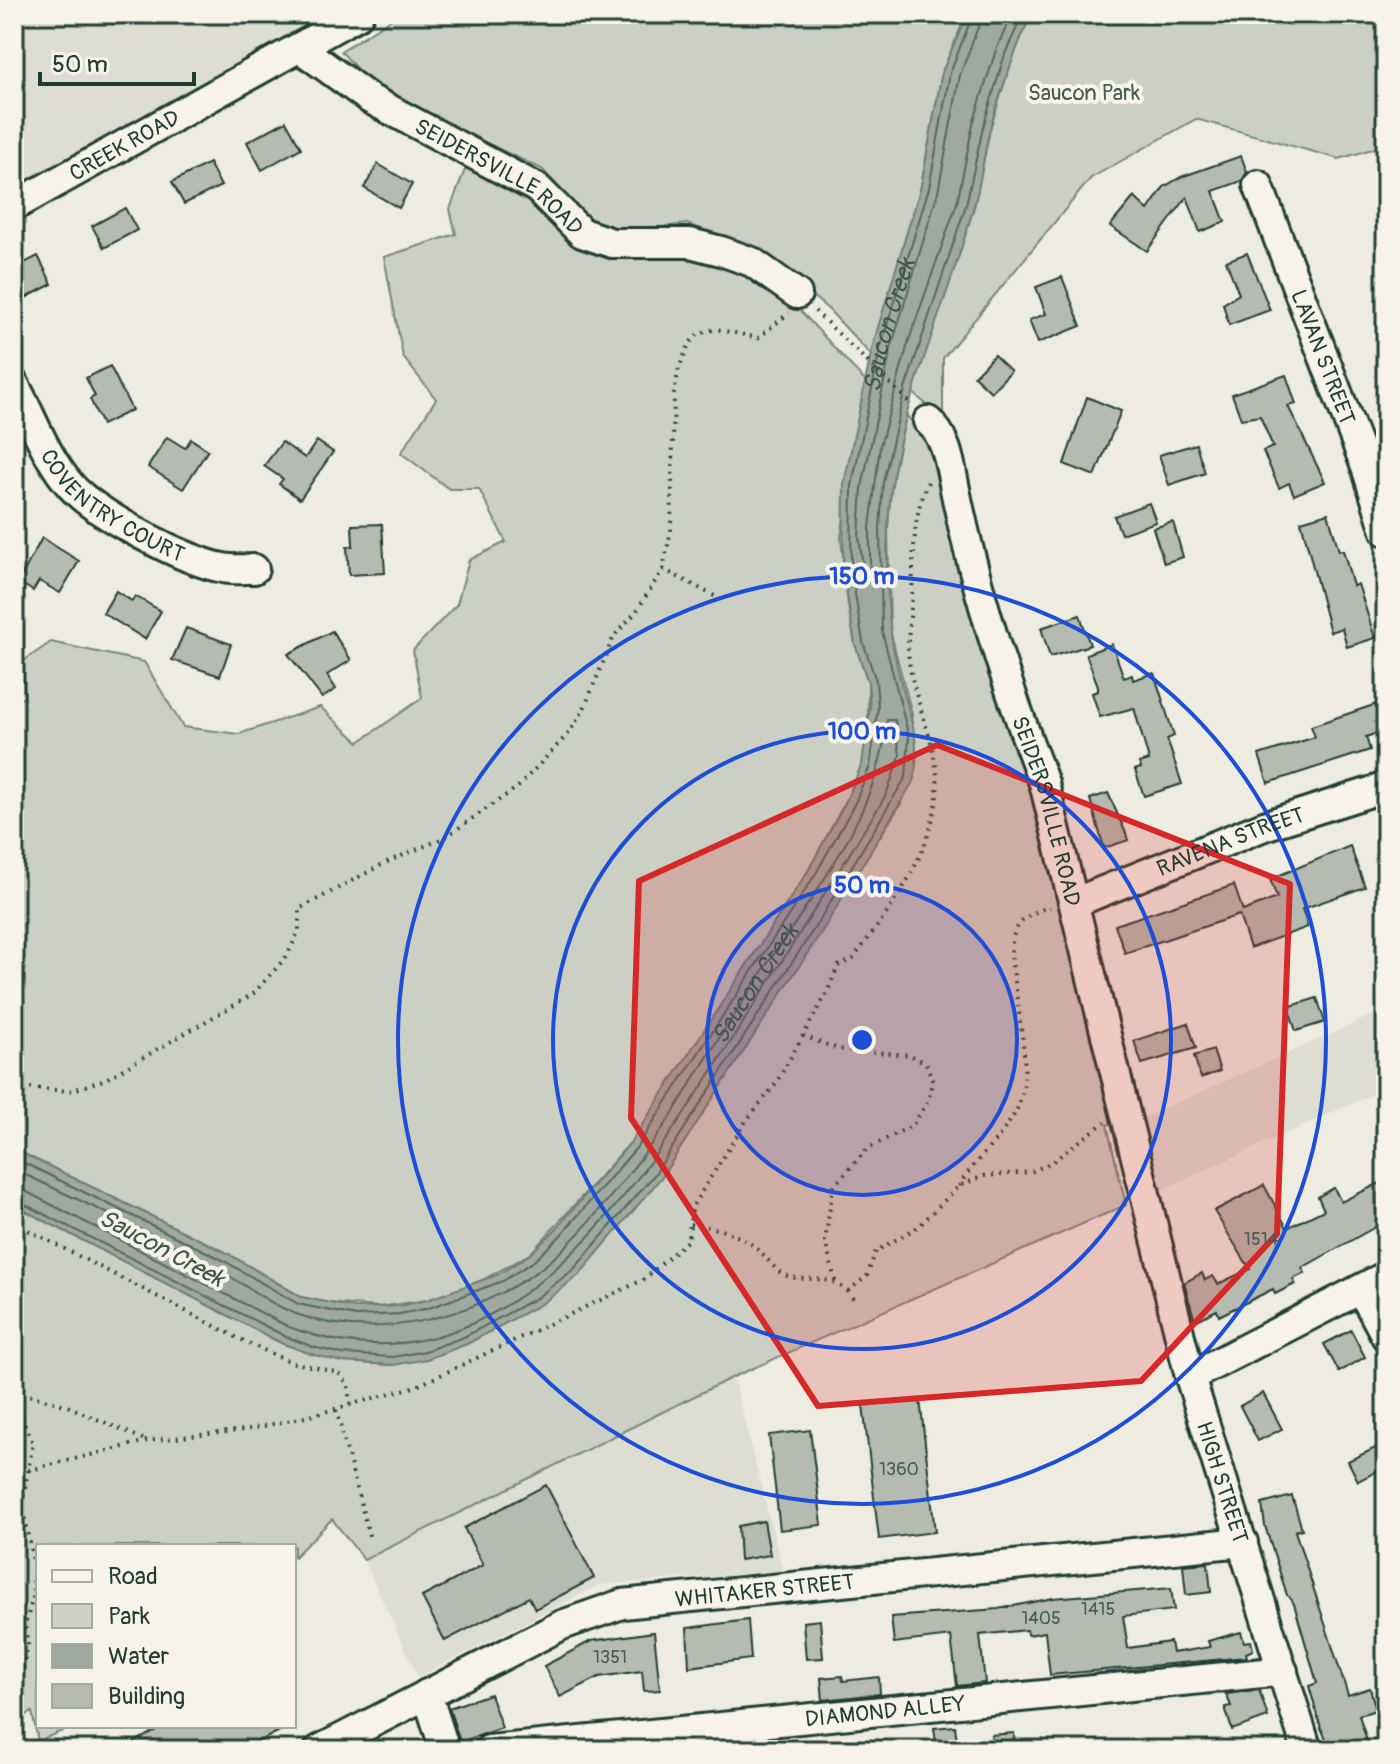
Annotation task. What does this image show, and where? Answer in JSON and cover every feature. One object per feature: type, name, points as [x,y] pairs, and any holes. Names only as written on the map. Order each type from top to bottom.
[{"type":"street","name":"CREEK ROAD","points":[[14,206],[359,14]]},
{"type":"street","name":"SEIDERSVILLE ROAD","points":[[300,48],[370,99],[527,181],[582,233],[612,243],[690,243],[721,251],[752,262],[797,294]]},
{"type":"street","name":"LAVAN STREET","points":[[1258,185],[1367,470],[1386,531]]},
{"type":"street","name":"COVENTRY COURT","points":[[14,384],[60,473],[74,490],[109,517],[199,561],[224,568],[254,569]]},
{"type":"street","name":"SEIDERSVILLE ROAD","points":[[928,421],[936,427],[949,463],[978,596],[1011,699],[1044,783],[1118,1119],[1148,1210]]},
{"type":"street","name":"RAVENA STREET","points":[[1069,903],[1264,826],[1386,787]]},
{"type":"street","name":"HIGH STREET","points":[[1148,1210],[1190,1377],[1307,1750]]},
{"type":"street","points":[[1190,1377],[1374,1283],[1386,1336]]},
{"type":"street","name":"WHITAKER STREET","points":[[319,1750],[562,1625],[622,1604],[1243,1542]]},
{"type":"street","name":"DIAMOND ALLEY","points":[[489,1750],[1283,1671]]},
{"type":"street","points":[[427,1694],[445,1750]]},
{"type":"path","points":[[14,1087],[70,1091],[106,1079],[170,1045],[253,994],[273,973],[299,931],[299,909],[389,861],[444,838],[518,787],[568,734],[583,711],[614,636],[636,612],[663,569],[671,530],[674,394],[689,344],[698,334],[716,329],[758,338],[786,317],[797,294]]},
{"type":"path","points":[[824,319],[928,421]]},
{"type":"path","points":[[14,1477],[26,1471],[147,1441],[245,1430],[350,1406],[451,1372],[643,1280],[688,1240],[692,1207],[746,1121],[775,1085],[838,966],[853,959],[918,865],[936,802],[936,767],[909,662],[908,638],[912,560],[922,493],[930,468]]},
{"type":"path","points":[[663,569],[720,599]]},
{"type":"path","points":[[848,1291],[867,1276],[876,1251],[896,1243],[918,1227],[959,1186],[970,1166],[1006,1126],[1021,1101],[1024,1044],[1011,976],[1010,947],[1015,932],[1043,909],[1069,903]]},
{"type":"path","points":[[803,1036],[827,1047],[910,1055],[926,1063],[932,1080],[929,1099],[913,1125],[867,1149],[833,1187],[825,1241],[836,1284]]},
{"type":"path","points":[[959,1186],[984,1176],[1031,1172],[1118,1119]]},
{"type":"path","points":[[14,1223],[246,1342],[290,1362],[338,1372],[348,1384],[350,1406]]},
{"type":"path","points":[[690,1224],[743,1237],[781,1274],[818,1277],[848,1291],[856,1303]]},
{"type":"path","points":[[14,1391],[65,1405],[147,1441]]},
{"type":"path","points":[[14,1403],[33,1443],[22,1503],[33,1551],[34,1578],[25,1625],[27,1653],[14,1707]]},
{"type":"path","points":[[336,1409],[370,1539]]},
{"type":"path","points":[[14,1733],[20,1750]]},
{"type":"highlighted area","points":[[937,745],[1290,884],[1277,1234],[1141,1381],[818,1406],[631,1118],[639,881]]},
{"type":"shaded area","points":[[14,14],[335,14],[14,193]]},
{"type":"shaded area","points":[[1386,1009],[1386,1088],[1161,1190],[1143,1118]]},
{"type":"shaded area","points":[[733,1377],[783,1571],[599,1585],[418,1677],[364,1560]]},
{"type":"green space","points":[[399,14],[967,14],[942,72],[921,186],[871,355],[829,310],[754,247],[687,224],[614,232],[585,216],[542,169],[376,91],[341,51]]},
{"type":"green space","name":"Saucon Park","points":[[1031,14],[1386,14],[1386,145],[1339,159],[1196,119],[1091,178],[943,358],[943,419],[912,392],[974,207],[990,129],[1013,56]]},
{"type":"green space","points":[[466,167],[547,212],[701,254],[749,272],[785,294],[866,382],[841,537],[855,644],[868,682],[868,734],[862,764],[847,799],[808,871],[655,1108],[631,1142],[530,1254],[468,1288],[427,1300],[378,1307],[327,1303],[302,1297],[225,1252],[14,1149],[14,696],[25,699],[22,662],[51,642],[144,662],[183,727],[239,734],[320,707],[359,742],[422,698],[413,650],[457,604],[469,560],[506,542],[479,489],[449,489],[401,453],[436,399],[403,357],[384,257],[456,234],[450,209]]},
{"type":"green space","points":[[906,415],[935,447],[969,602],[1061,884],[1114,1122],[1107,1125],[1126,1205],[733,1377],[364,1560],[332,1519],[296,1555],[296,1544],[36,1544],[36,1728],[69,1728],[38,1741],[32,1712],[14,1721],[14,1205],[281,1343],[342,1362],[393,1365],[661,1178],[901,804],[912,714],[890,631],[888,528],[891,483]]},
{"type":"water","name":"Saucon Creek","points":[[967,14],[1031,14],[994,114],[974,206],[909,405],[892,486],[887,544],[888,608],[895,656],[914,732],[914,780],[824,928],[661,1178],[579,1275],[543,1303],[467,1344],[427,1359],[393,1365],[342,1362],[281,1343],[14,1205],[14,1149],[225,1252],[301,1297],[356,1308],[399,1306],[427,1300],[499,1274],[530,1254],[555,1230],[631,1142],[808,871],[862,764],[870,707],[868,682],[855,644],[843,571],[844,484],[873,344],[921,186],[942,72]]},
{"type":"building","points":[[286,121],[301,148],[262,170],[247,142]]},
{"type":"building","points":[[1241,156],[1247,172],[1242,181],[1213,191],[1225,222],[1200,232],[1187,197],[1147,251],[1110,226],[1134,197],[1148,210],[1164,187],[1181,177]]},
{"type":"building","points":[[209,163],[221,186],[184,204],[172,182]]},
{"type":"building","points":[[378,164],[412,184],[399,208],[364,188]]},
{"type":"building","points":[[125,208],[137,230],[104,248],[92,226]]},
{"type":"building","points":[[1247,253],[1270,310],[1229,325],[1223,304],[1239,294],[1226,261]]},
{"type":"building","points":[[38,256],[52,284],[14,304],[14,268]]},
{"type":"building","points":[[1062,277],[1081,326],[1038,343],[1029,320],[1046,314],[1036,287]]},
{"type":"building","points":[[994,355],[1011,371],[991,392],[974,376]]},
{"type":"building","points":[[110,366],[132,410],[102,425],[90,399],[95,396],[86,378]]},
{"type":"building","points":[[1286,375],[1296,404],[1288,406],[1325,482],[1294,495],[1289,483],[1279,488],[1263,451],[1273,447],[1260,416],[1241,419],[1232,394]]},
{"type":"building","points":[[1087,397],[1121,411],[1095,476],[1064,464]]},
{"type":"building","points":[[167,437],[185,448],[191,439],[208,450],[183,489],[148,467]]},
{"type":"building","points":[[317,441],[333,452],[300,499],[279,484],[283,479],[264,466],[282,442],[305,458]]},
{"type":"building","points":[[1196,444],[1205,473],[1169,485],[1159,455]]},
{"type":"building","points":[[1149,503],[1156,522],[1121,534],[1114,516]]},
{"type":"building","points":[[1328,513],[1353,586],[1358,584],[1375,638],[1347,647],[1342,628],[1330,632],[1301,521]]},
{"type":"building","points":[[1173,522],[1183,557],[1164,563],[1153,528]]},
{"type":"building","points":[[382,524],[385,573],[349,575],[347,547],[353,546],[352,525]]},
{"type":"building","points":[[42,538],[79,561],[60,593],[39,581],[33,591],[18,582]]},
{"type":"building","points":[[116,591],[132,601],[135,596],[161,611],[145,639],[103,613]]},
{"type":"building","points":[[1080,615],[1090,645],[1050,657],[1041,628]]},
{"type":"building","points":[[186,628],[231,644],[220,676],[172,660]]},
{"type":"building","points":[[332,631],[351,660],[327,675],[336,689],[322,698],[288,654]]},
{"type":"building","points":[[1112,644],[1124,678],[1132,675],[1133,680],[1154,673],[1174,736],[1167,739],[1182,784],[1144,796],[1135,770],[1141,768],[1139,763],[1149,760],[1134,708],[1100,717],[1092,693],[1098,691],[1098,686],[1086,654]]},
{"type":"building","points":[[1386,701],[1386,730],[1366,737],[1370,750],[1268,783],[1259,755],[1315,737],[1311,726]]},
{"type":"building","points":[[1108,793],[1129,840],[1104,848],[1090,799]]},
{"type":"building","points":[[1350,846],[1365,887],[1302,909],[1308,927],[1250,948],[1239,915],[1125,953],[1115,925],[1234,885],[1243,911],[1277,898],[1270,879]]},
{"type":"building","points":[[1317,998],[1325,1022],[1296,1031],[1288,1007]]},
{"type":"building","points":[[1188,1023],[1196,1048],[1142,1064],[1134,1041]]},
{"type":"building","points":[[1213,1050],[1220,1071],[1201,1078],[1194,1056]]},
{"type":"building","points":[[1386,1180],[1386,1221],[1302,1268],[1305,1273],[1293,1279],[1295,1284],[1275,1294],[1273,1289],[1219,1316],[1217,1310],[1195,1321],[1184,1283],[1202,1273],[1205,1280],[1213,1276],[1218,1284],[1250,1269],[1214,1211],[1264,1185],[1287,1228],[1324,1210],[1318,1197],[1334,1188],[1341,1202]]},
{"type":"building","points":[[1351,1330],[1365,1357],[1339,1372],[1324,1344]]},
{"type":"building","points":[[1263,1393],[1282,1429],[1258,1441],[1240,1406]]},
{"type":"building","points":[[920,1399],[935,1532],[879,1539],[863,1405]]},
{"type":"building","points":[[810,1430],[822,1525],[780,1530],[769,1435]]},
{"type":"building","points":[[1386,1443],[1386,1467],[1358,1481],[1348,1461]]},
{"type":"building","points":[[546,1485],[594,1578],[535,1609],[529,1597],[445,1641],[422,1597],[483,1565],[464,1528]]},
{"type":"building","points":[[1292,1496],[1302,1529],[1295,1531],[1348,1695],[1370,1688],[1376,1710],[1359,1715],[1368,1744],[1349,1750],[1331,1750],[1321,1728],[1309,1686],[1317,1683],[1294,1604],[1287,1595],[1265,1526],[1262,1504]]},
{"type":"building","points":[[764,1521],[770,1555],[740,1560],[738,1526]]},
{"type":"building","points":[[1208,1563],[1211,1592],[1186,1595],[1183,1565]]},
{"type":"building","points":[[1171,1588],[1174,1610],[1123,1616],[1128,1648],[1170,1642],[1172,1653],[1210,1647],[1208,1641],[1241,1632],[1244,1642],[1251,1641],[1253,1650],[1246,1653],[1247,1657],[1050,1675],[1045,1632],[1028,1635],[1027,1630],[980,1635],[985,1683],[957,1686],[951,1636],[894,1643],[891,1617],[998,1609],[1053,1598]]},
{"type":"building","points":[[748,1620],[751,1659],[689,1667],[687,1628]]},
{"type":"building","points":[[820,1620],[823,1658],[806,1659],[803,1622]]},
{"type":"building","points":[[654,1632],[660,1690],[644,1691],[642,1671],[599,1677],[560,1697],[544,1666],[591,1641]]},
{"type":"building","points":[[842,1676],[843,1681],[879,1677],[880,1694],[823,1700],[821,1678]]},
{"type":"building","points":[[1259,1690],[1268,1717],[1232,1730],[1225,1707],[1231,1706],[1226,1694]]},
{"type":"building","points":[[490,1694],[502,1728],[460,1742],[449,1708]]},
{"type":"building","points":[[955,1726],[958,1749],[937,1750],[934,1728]]},
{"type":"building","points":[[160,1728],[285,1728],[243,1750],[121,1750]]},
{"type":"building","points":[[1014,1733],[1015,1750],[993,1750],[991,1735]]}]
